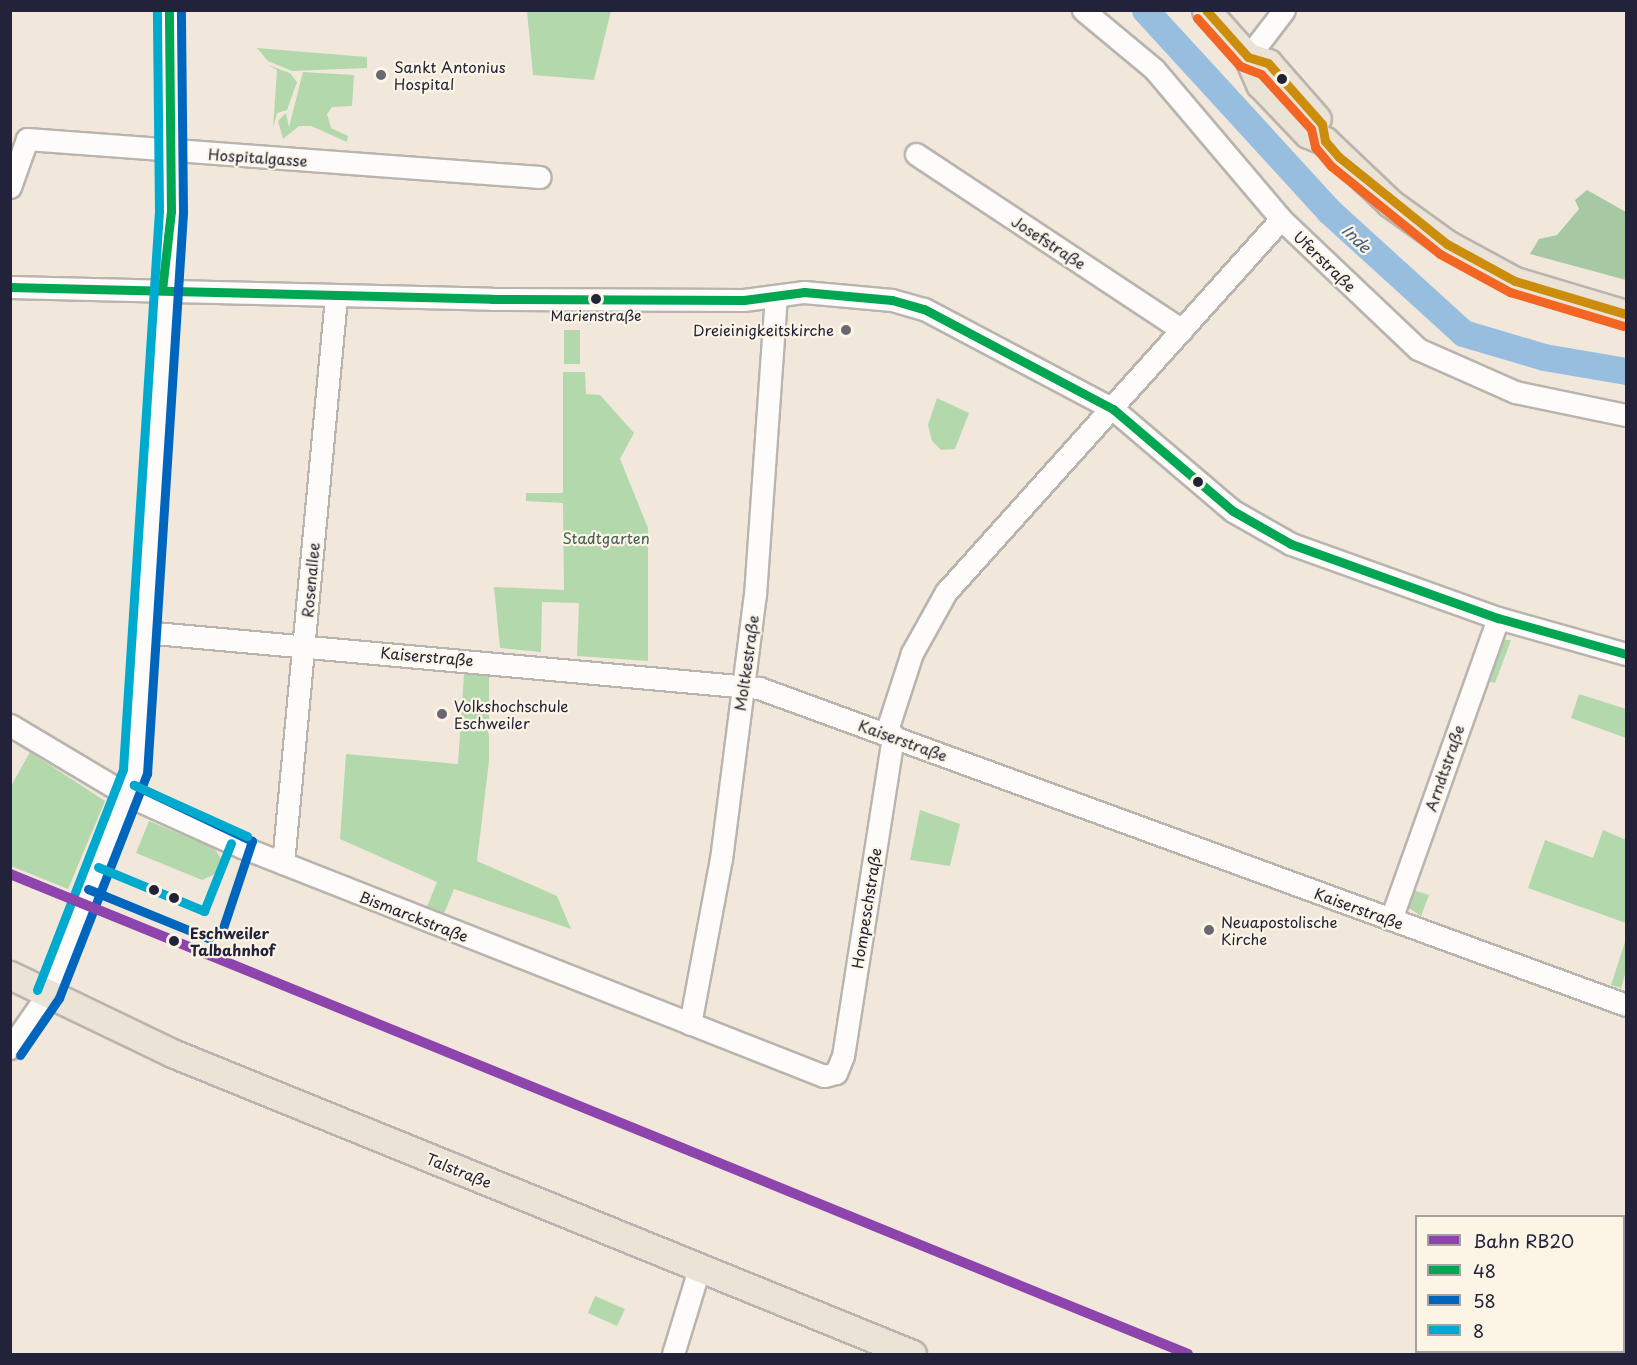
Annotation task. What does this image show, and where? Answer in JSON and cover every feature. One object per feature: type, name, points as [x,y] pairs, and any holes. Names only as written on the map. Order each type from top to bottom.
[{"type":"main road","points":[[1206,10],[1248,57],[1260,84],[1308,134],[1325,141],[1390,203],[1446,244],[1515,281],[1626,314]]},
{"type":"main road","name":"Talstraße","points":[[10,975],[172,1053],[912,1354]]},
{"type":"street","points":[[10,1048],[48,994],[81,903],[129,796],[143,632],[170,152],[169,10]]},
{"type":"street","name":"Uferstraße","points":[[1083,10],[1154,69],[1281,219],[1418,350],[1515,392],[1626,415]]},
{"type":"street","points":[[1248,57],[1284,10]]},
{"type":"street","name":"Hospitalgasse","points":[[10,187],[27,139],[170,152],[540,177]]},
{"type":"street","name":"Josefstraße","points":[[916,154],[1182,330]]},
{"type":"street","name":"Hompeschstraße","points":[[831,1076],[843,1056],[889,734],[912,653],[946,592],[1113,409],[1281,219]]},
{"type":"street","points":[[10,287],[336,297],[776,298],[820,292],[924,309],[1113,409],[1233,511],[1291,544],[1498,618],[1626,654]]},
{"type":"street","name":"Rosenallee","points":[[283,863],[336,297]]},
{"type":"street","name":"Moltkestraße","points":[[690,1024],[720,859],[744,686],[776,298]]},
{"type":"street","name":"Arndtstraße","points":[[1391,919],[1498,618]]},
{"type":"street","name":"Kaiserstraße","points":[[143,632],[744,686],[889,734],[1626,1005]]},
{"type":"street","name":"Bismarckstraße","points":[[10,725],[129,796],[283,863],[816,1075],[831,1076]]},
{"type":"street","points":[[674,1354],[699,1269]]},
{"type":"green space","points":[[527,11],[611,11],[594,80],[533,75]]},
{"type":"green space","points":[[257,48],[367,57],[367,68],[292,71],[268,61]]},
{"type":"green space","points":[[268,65],[290,73],[297,82],[287,110],[277,113],[273,128],[277,70]]},
{"type":"green space","points":[[303,72],[354,75],[352,106],[332,107],[327,114],[331,128],[348,136],[347,142],[311,126],[299,126],[283,139],[278,121],[286,113],[289,127]]},
{"type":"green space","points":[[1587,190],[1626,212],[1626,280],[1530,254],[1539,239],[1557,235],[1579,209],[1575,200]]},
{"type":"green space","points":[[564,330],[580,330],[580,364],[564,364]]},
{"type":"green space","name":"Stadtgarten","points":[[563,372],[585,372],[586,394],[600,395],[634,433],[620,459],[648,528],[648,661],[577,656],[579,603],[542,602],[541,652],[500,648],[494,587],[564,590],[563,503],[526,501],[526,493],[563,493]]},
{"type":"green space","points":[[937,398],[969,413],[955,449],[941,450],[932,441],[928,425]]},
{"type":"green space","points":[[1501,640],[1511,640],[1495,683],[1485,680]]},
{"type":"green space","points":[[465,659],[489,662],[489,761],[477,861],[557,896],[571,929],[454,889],[439,926],[422,919],[437,882],[340,839],[346,754],[458,764]]},
{"type":"green space","points":[[1579,694],[1626,709],[1626,738],[1571,718]]},
{"type":"green space","points":[[30,752],[105,801],[68,889],[11,866],[11,786]]},
{"type":"green space","points":[[920,810],[960,824],[950,866],[910,860]]},
{"type":"green space","points":[[149,821],[214,848],[222,860],[220,872],[202,880],[136,853]]},
{"type":"green space","points":[[1603,830],[1626,840],[1626,923],[1528,888],[1545,840],[1593,858]]},
{"type":"green space","points":[[1409,889],[1429,895],[1421,916],[1406,906]]},
{"type":"green space","points":[[1626,939],[1626,971],[1621,988],[1611,985]]},
{"type":"green space","points":[[595,1296],[625,1309],[617,1326],[588,1313]]},
{"type":"waterway","name":"Inde","points":[[1145,10],[1329,211],[1463,333],[1544,357],[1626,371]]},
{"type":"rail line","name":"RB20","points":[[10,874],[1188,1354]]},
{"type":"transit line","name":"8","points":[[37,990],[123,769],[159,211],[157,10]]},
{"type":"transit line","name":"48","points":[[162,290],[171,211],[169,10]]},
{"type":"transit line","name":"58","points":[[20,1055],[59,998],[147,774],[183,212],[181,10]]},
{"type":"transit line","points":[[1206,10],[1248,57],[1268,63],[1322,124],[1325,141],[1339,157],[1447,244],[1515,281],[1626,314]]},
{"type":"transit line","points":[[1197,18],[1240,66],[1261,74],[1311,129],[1315,147],[1331,166],[1440,254],[1510,292],[1623,326]]},
{"type":"transit line","name":"48","points":[[10,287],[492,299],[744,300],[804,292],[892,300],[924,309],[1113,409],[1233,511],[1291,544],[1498,618],[1626,654]]},
{"type":"transit line","name":"58","points":[[88,889],[208,938],[222,931],[252,841],[134,785]]},
{"type":"transit line","name":"8","points":[[134,785],[247,836]]},
{"type":"transit line","name":"8","points":[[98,867],[204,911],[231,843]]},
{"type":"place","name":"Sankt Antonius Hospital","points":[[381,75]]},
{"type":"place","name":"Marienstraße","points":[[596,299]]},
{"type":"place","name":"Dreieinigkeitskirche","points":[[846,330]]},
{"type":"place","name":"Volkshochschule Eschweiler","points":[[442,714]]},
{"type":"place","name":"Neuapostolische Kirche","points":[[1209,930]]},
{"type":"place","name":"Eschweiler Talbahnhof","points":[[174,941]]}]
